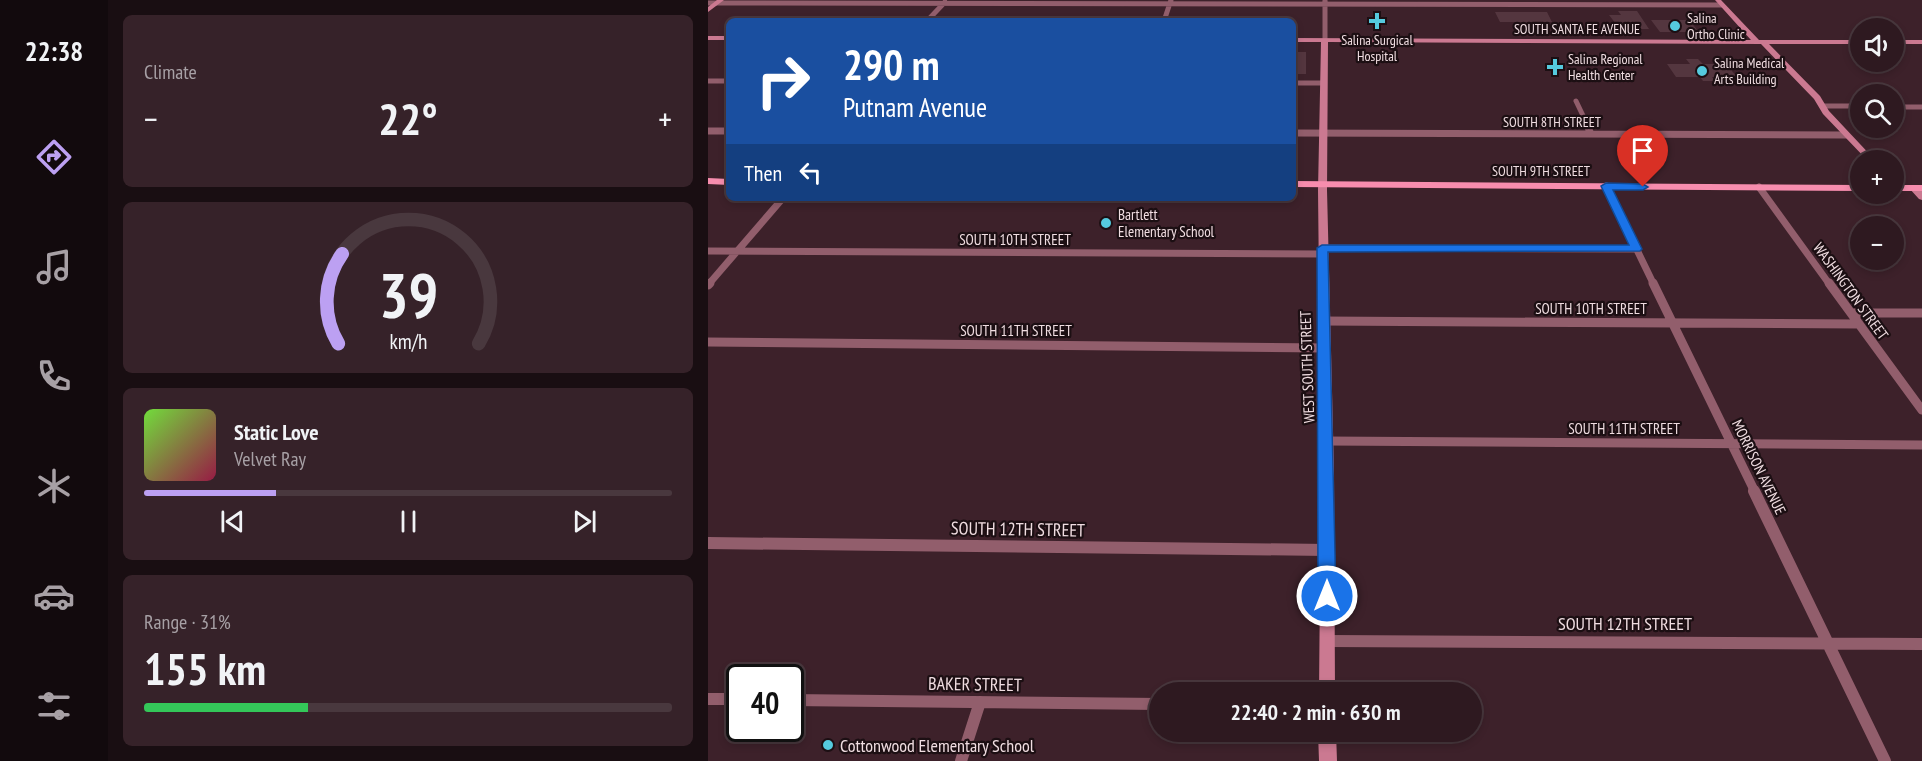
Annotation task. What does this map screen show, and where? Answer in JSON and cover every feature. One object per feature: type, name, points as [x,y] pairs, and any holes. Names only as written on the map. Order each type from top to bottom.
[{"type":"main road","points":[[708,182],[726,182]]},
{"type":"main road","name":"SOUTH 9TH STREET","points":[[1296,184],[1850,188]]},
{"type":"main road","points":[[1904,189],[1919,191]]},
{"type":"street","points":[[708,9],[720,1]]},
{"type":"street","points":[[708,3],[720,1],[1720,2],[1822,106],[1861,150]]},
{"type":"street","points":[[930,18],[945,2]]},
{"type":"street","points":[[1165,18],[1171,2]]},
{"type":"street","points":[[1325,2],[1326,40]]},
{"type":"street","points":[[708,38],[726,38]]},
{"type":"street","name":"SOUTH SANTA FE AVENUE","points":[[1296,40],[1850,42]]},
{"type":"street","name":"WEST SOUTH STREET","points":[[1326,40],[1323,83],[1322,251],[1327,441],[1327,682]]},
{"type":"street","points":[[1904,42],[1922,42]]},
{"type":"street","points":[[708,81],[726,81]]},
{"type":"street","points":[[1296,83],[1323,83]]},
{"type":"street","points":[[1576,101],[1591,134]]},
{"type":"street","points":[[1822,106],[1850,106]]},
{"type":"street","points":[[1904,107],[1922,107]]},
{"type":"street","points":[[708,131],[726,131]]},
{"type":"street","name":"SOUTH 8TH STREET","points":[[1296,133],[1846,135]]},
{"type":"street","name":"MORRISON AVENUE","points":[[1606,186],[1884,761]]},
{"type":"street","name":"WASHINGTON STREET","points":[[1759,187],[1922,411]]},
{"type":"street","points":[[708,285],[780,201]]},
{"type":"street","name":"SOUTH 10TH STREET","points":[[708,251],[1636,249]]},
{"type":"street","points":[[1851,313],[1922,313]]},
{"type":"street","name":"SOUTH 10TH STREET","points":[[1323,321],[1859,324]]},
{"type":"street","name":"SOUTH 11TH STREET","points":[[708,342],[1324,348]]},
{"type":"street","name":"SOUTH 11TH STREET","points":[[1327,441],[1922,445]]},
{"type":"street","name":"SOUTH 12TH STREET","points":[[708,543],[1327,550]]},
{"type":"street","name":"SOUTH 12TH STREET","points":[[1327,641],[1922,644]]},
{"type":"street","points":[[708,699],[726,699]]},
{"type":"street","name":"BAKER STREET","points":[[804,700],[1149,704]]},
{"type":"street","points":[[962,761],[980,702]]},
{"type":"street","points":[[1328,742],[1328,761]]},
{"type":"building","points":[[1618,11],[1637,11],[1649,29],[1635,29],[1616,24],[1609,15],[1621,15]]},
{"type":"building","points":[[1495,12],[1547,12],[1552,22],[1531,22],[1534,27],[1523,27],[1520,22],[1500,22]]},
{"type":"building","name":"Salina Ortho Clinic","points":[[1651,20],[1689,20],[1699,32],[1660,32]]},
{"type":"building","points":[[1296,52],[1306,52],[1306,74],[1296,74]]},
{"type":"building","name":"Salina Medical Arts Building","points":[[1686,59],[1698,59],[1703,64],[1726,64],[1737,77],[1712,77],[1715,81],[1703,81],[1700,77],[1676,77],[1667,64],[1690,64]]},
{"type":"place","name":"Salina Surgical Hospital","points":[[1377,21]]},
{"type":"place","name":"Salina Ortho Clinic","points":[[1675,26]]},
{"type":"place","name":"Salina Regional Health Center","points":[[1555,67]]},
{"type":"place","name":"Salina Medical Arts Building","points":[[1702,71]]},
{"type":"place","name":"Bartlett Elementary School","points":[[1106,223]]},
{"type":"place","name":"Cottonwood Elementary School","points":[[828,745]]},
{"type":"route","points":[[1327,596],[1327,436],[1322,248],[1636,249],[1606,186],[1643,187]]}]
